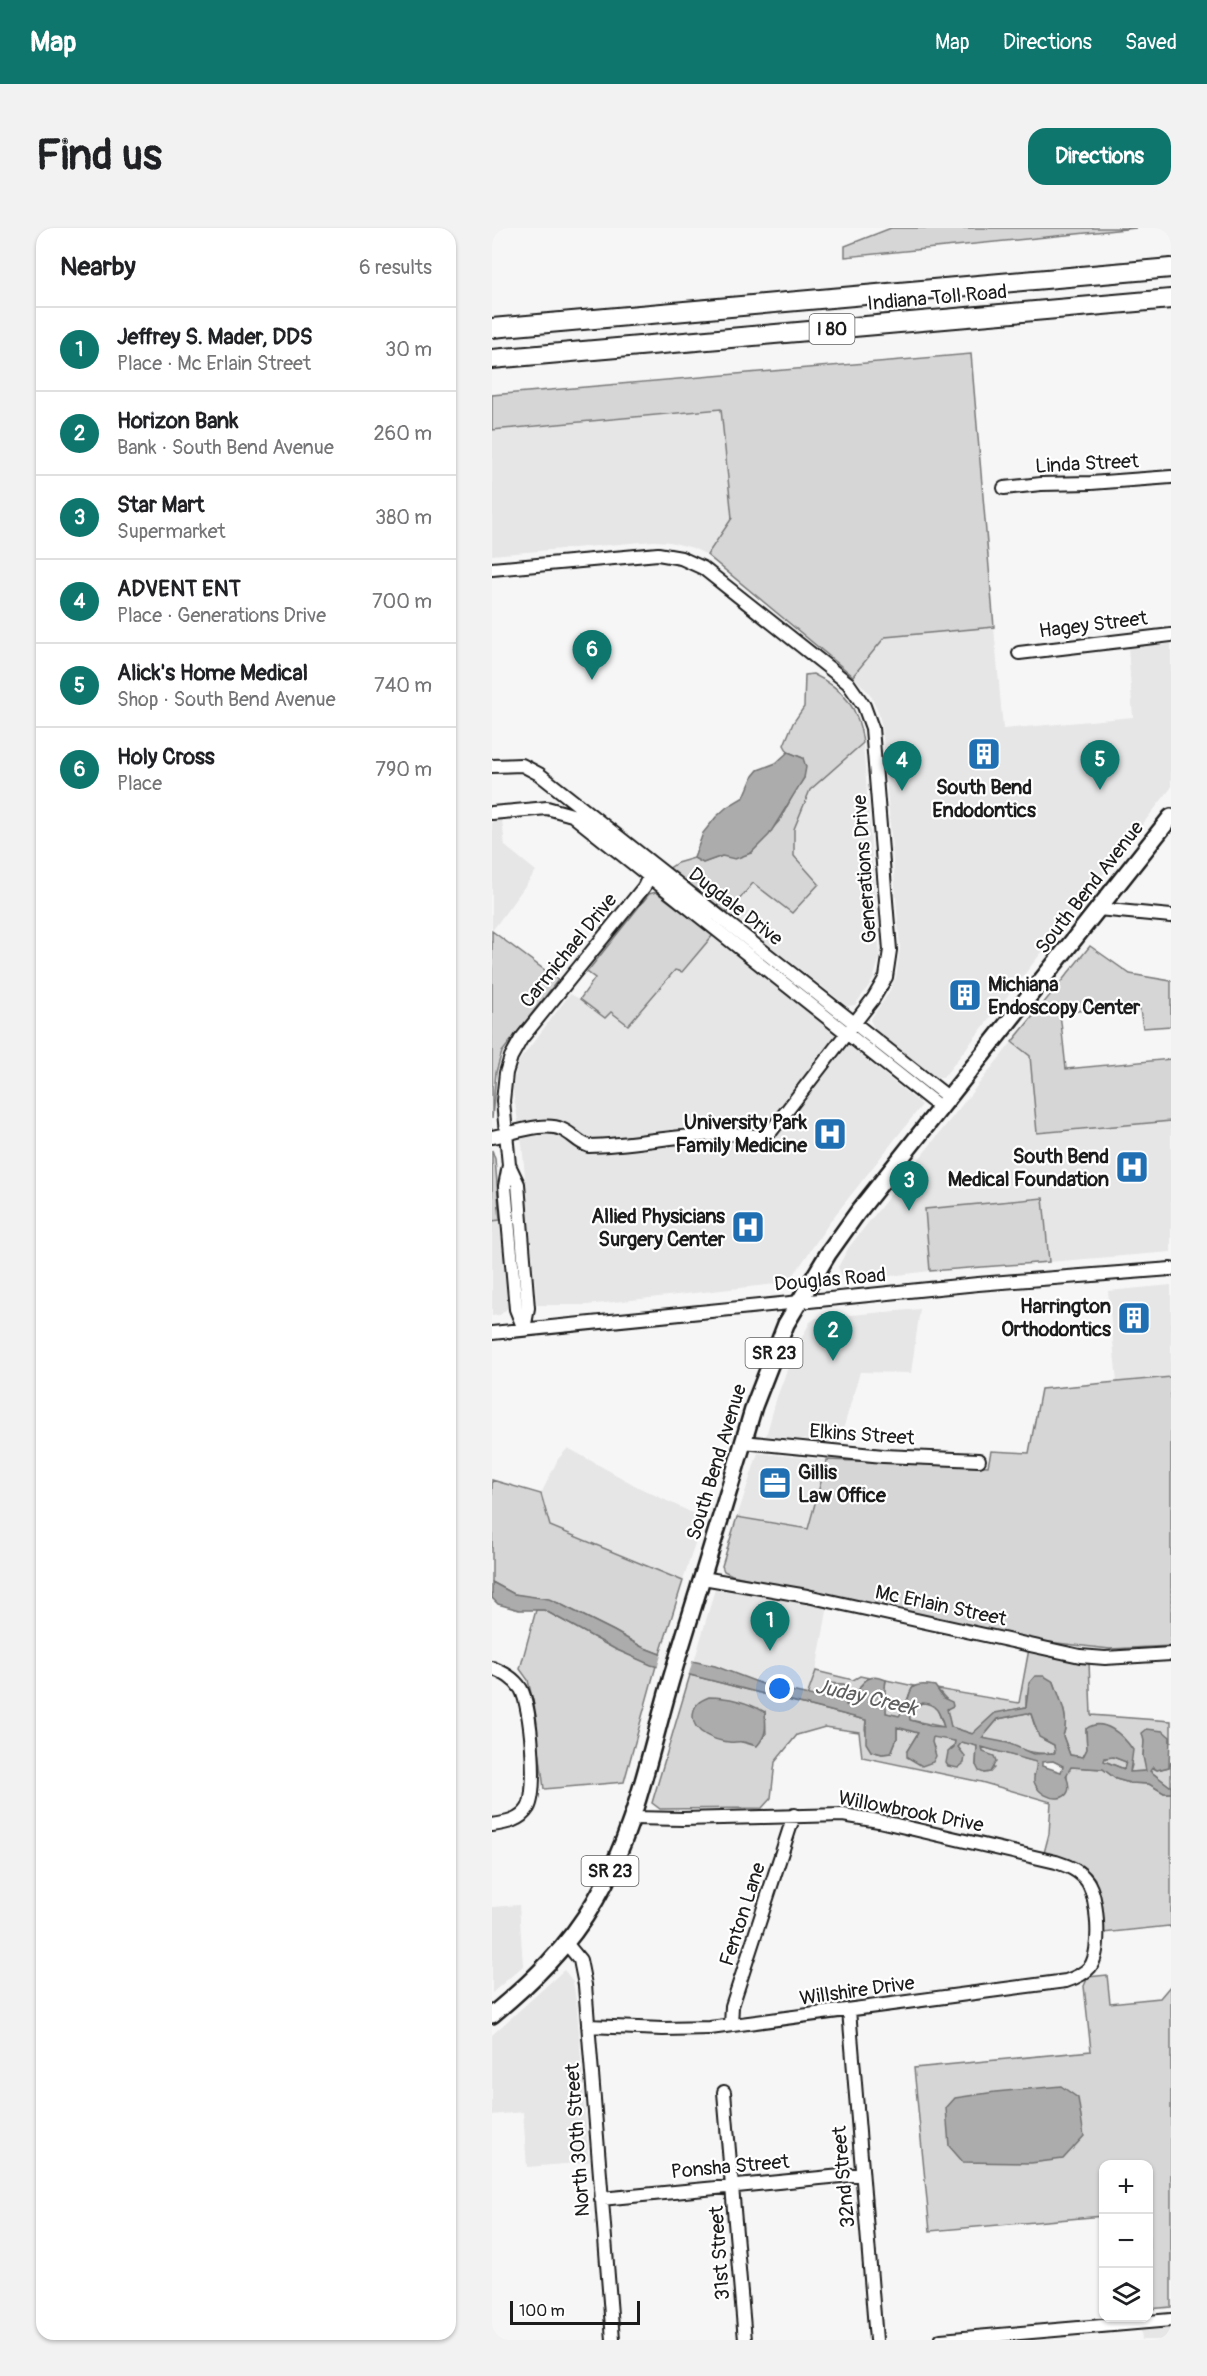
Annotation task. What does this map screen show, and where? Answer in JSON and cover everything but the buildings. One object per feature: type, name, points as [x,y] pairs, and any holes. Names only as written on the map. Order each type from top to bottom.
[{"type":"highway","name":"Indiana Toll Road","points":[[492,328],[1171,268]]},
{"type":"highway","name":"Indiana Toll Road","points":[[492,359],[1171,299]]},
{"type":"main road","name":"South Bend Avenue","points":[[492,2015],[524,1989],[566,1943],[596,1900],[614,1863],[632,1818],[667,1691],[768,1365],[799,1302],[828,1254],[858,1212],[1171,817]]},
{"type":"street","name":"Linda Street","points":[[1004,488],[1171,477]]},
{"type":"street","name":"Generations Drive","points":[[492,568],[658,554],[681,558],[703,568],[848,683],[858,695],[869,716],[872,728],[890,950],[882,986],[772,1131],[764,1135],[752,1137],[729,1134],[589,1146],[553,1126],[492,1137]]},
{"type":"street","name":"Hagey Street","points":[[1019,652],[1171,635]]},
{"type":"street","name":"Dugdale Drive","points":[[492,766],[513,764],[530,768],[652,871],[945,1103]]},
{"type":"street","name":"Dugdale Drive","points":[[492,813],[547,808],[567,813],[652,871]]},
{"type":"street","name":"Carmichael Drive","points":[[524,1329],[528,1308],[517,1253],[518,1184],[509,1165],[503,1095],[506,1073],[511,1057],[521,1039],[644,887],[652,871]]},
{"type":"street","points":[[1098,909],[1171,916]]},
{"type":"street","name":"Douglas Road","points":[[492,1333],[978,1284],[1171,1269]]},
{"type":"street","name":"Elkins Street","points":[[743,1442],[883,1456],[979,1460]]},
{"type":"street","name":"Mc Erlain Street","points":[[703,1578],[800,1594],[1080,1656],[1105,1658],[1171,1654]]},
{"type":"street","points":[[492,1668],[514,1680],[524,1697],[533,1779],[532,1798],[523,1814],[513,1821],[492,1825]]},
{"type":"street","name":"Willowbrook Drive","points":[[632,1818],[683,1820],[825,1814],[870,1819],[1067,1866],[1077,1871],[1088,1883],[1093,1899],[1097,1932]]},
{"type":"street","name":"Fenton Lane","points":[[731,2025],[732,2006],[794,1815]]},
{"type":"street","name":"Willshire Drive","points":[[588,2026],[687,2029],[731,2025],[1066,1981],[1082,1974],[1089,1967],[1096,1952],[1097,1932]]},
{"type":"street","name":"North 30th Street","points":[[566,1943],[580,1960],[583,1972],[613,2340]]},
{"type":"street","name":"32nd Street","points":[[849,2010],[876,2340]]},
{"type":"street","name":"31st Street","points":[[724,2092],[745,2340]]},
{"type":"street","name":"Ponsha Street","points":[[602,2199],[862,2174]]},
{"type":"street","points":[[941,2340],[1171,2320]]},
{"type":"shaded area","points":[[891,228],[1136,228],[845,257],[845,246]]},
{"type":"shaded area","points":[[971,354],[994,627],[885,637],[853,676],[707,555],[732,518],[721,409],[492,430],[492,395]]},
{"type":"shaded area","points":[[721,409],[732,518],[707,555],[693,548],[670,542],[654,541],[492,555],[492,430]]},
{"type":"shaded area","points":[[994,627],[1003,729],[1133,717],[1128,647],[1171,644],[1171,788],[943,1078],[937,1078],[874,1028],[870,1020],[888,994],[896,977],[900,948],[882,727],[870,694],[853,676],[885,637]]},
{"type":"shaded area","points":[[813,674],[833,686],[848,701],[858,720],[863,743],[810,790],[794,829],[794,856],[819,884],[792,913],[753,883],[728,913],[668,869],[677,863],[694,858],[703,863],[722,856],[751,853],[780,820],[804,778],[803,758],[788,752],[784,745],[793,723],[804,707],[805,675]]},
{"type":"shaded area","points":[[863,743],[880,957],[873,980],[855,1005],[847,1006],[728,913],[753,883],[819,884],[794,856],[794,829],[810,790]]},
{"type":"shaded area","points":[[502,819],[505,846],[536,871],[492,931],[492,820]]},
{"type":"shaded area","points":[[656,892],[713,935],[682,972],[675,970],[628,1025],[611,1012],[605,1018],[580,999],[595,978],[587,972],[649,894]]},
{"type":"shaded area","points":[[492,931],[558,980],[502,1052],[496,1072],[492,1119]]},
{"type":"shaded area","points":[[713,935],[922,1105],[832,1219],[791,1279],[785,1283],[587,1305],[537,1305],[522,1144],[512,1087],[519,1061],[570,994],[604,1017],[610,1012],[628,1024],[675,970],[682,972]]},
{"type":"shaded area","points":[[1090,946],[1130,974],[1171,981],[1171,1026],[1143,1028],[1139,1004],[1060,1013],[1066,1069],[1171,1059],[1171,1121],[1037,1133],[1030,1056],[1012,1042]]},
{"type":"shaded area","points":[[1012,1042],[1030,1055],[1037,1133],[1171,1121],[1171,1252],[1049,1262],[1042,1198],[925,1209],[930,1271],[858,1280],[843,1278],[838,1267],[849,1247]]},
{"type":"shaded area","points":[[492,1150],[495,1159],[500,1220],[492,1221]]},
{"type":"shaded area","points":[[1043,1198],[1049,1262],[930,1271],[925,1209]]},
{"type":"shaded area","points":[[500,1220],[508,1308],[500,1315],[492,1316],[492,1221]]},
{"type":"shaded area","points":[[1171,1285],[1171,1377],[1117,1382],[1108,1291]]},
{"type":"shaded area","points":[[920,1309],[911,1373],[860,1372],[839,1443],[766,1436],[791,1359],[810,1322],[816,1318]]},
{"type":"shaded area","points":[[1171,1377],[1171,1646],[1110,1649],[1048,1642],[732,1575],[724,1571],[722,1566],[737,1517],[808,1529],[827,1460],[988,1466],[991,1451],[1029,1453],[1041,1389]]},
{"type":"shaded area","points":[[568,1448],[640,1488],[703,1518],[683,1581],[550,1526],[541,1494],[558,1459]]},
{"type":"shaded area","points":[[758,1453],[827,1460],[808,1529],[737,1517]]},
{"type":"shaded area","points":[[492,1480],[541,1494],[550,1526],[683,1581],[660,1654],[558,1603],[514,1594],[492,1582]]},
{"type":"shaded area","points":[[715,1589],[828,1606],[816,1671],[807,1696],[765,1685],[724,1668],[694,1662]]},
{"type":"shaded area","points":[[536,1610],[544,1610],[615,1649],[656,1666],[624,1782],[544,1789],[533,1702],[528,1680],[520,1669]]},
{"type":"shaded area","points":[[1029,1649],[1089,1662],[1091,1715],[1171,1721],[1171,1743],[1170,1737],[1144,1741],[1143,1756],[1147,1771],[1130,1772],[1132,1765],[1086,1729],[1087,1749],[1083,1757],[1070,1755],[1063,1736],[1065,1722],[1063,1709],[1054,1682],[1026,1696],[1026,1707],[995,1714],[973,1734],[951,1727],[947,1714],[948,1701],[937,1689],[1019,1703]]},
{"type":"shaded area","points":[[816,1671],[853,1680],[860,1676],[869,1678],[861,1685],[852,1707],[846,1705],[847,1700],[826,1686],[823,1698],[807,1696]]},
{"type":"shaded area","points":[[690,1675],[866,1720],[865,1729],[871,1751],[882,1754],[891,1753],[897,1738],[897,1727],[918,1733],[907,1751],[935,1749],[931,1742],[933,1736],[955,1741],[951,1749],[962,1753],[958,1747],[962,1742],[977,1746],[976,1765],[984,1773],[994,1768],[982,1747],[1037,1762],[1038,1768],[1034,1775],[1067,1779],[1067,1773],[1071,1767],[1103,1769],[1116,1779],[1130,1783],[1149,1784],[1164,1793],[1171,1793],[1171,1928],[1169,1926],[1103,1933],[1095,1879],[1078,1864],[1044,1853],[1049,1834],[1051,1802],[981,1782],[862,1757],[859,1732],[825,1727],[797,1735],[775,1762],[771,1798],[762,1808],[660,1809],[652,1803]],"holes":[[[765,1712],[766,1734],[756,1746],[742,1742]]]},
{"type":"shaded area","points":[[886,1680],[914,1686],[899,1716],[886,1713],[884,1694]]},
{"type":"shaded area","points":[[922,1703],[936,1706],[944,1727],[910,1720],[909,1712],[913,1707]]},
{"type":"shaded area","points":[[1031,1714],[1044,1740],[1054,1745],[1056,1753],[1036,1753],[982,1738],[998,1719]]},
{"type":"shaded area","points":[[1113,1757],[1127,1762],[1124,1769],[1104,1761],[1105,1758]]},
{"type":"shaded area","points":[[1171,1762],[1171,1787],[1150,1771],[1150,1767],[1157,1770],[1169,1767]]},
{"type":"shaded area","points":[[519,1905],[523,1966],[492,1993],[492,1907]]},
{"type":"shaded area","points":[[564,1970],[573,1981],[577,2007],[589,2162],[527,2167],[523,2112],[492,2115],[492,2035]]},
{"type":"shaded area","points":[[1107,1975],[1110,2003],[1160,1998],[1171,1985],[1171,2307],[1153,2309],[1153,2160],[1099,2160],[1099,2216],[930,2231],[914,2068],[1091,2051],[1084,1986],[1088,1977]]},
{"type":"shaded area","points":[[1171,2328],[1171,2340],[1142,2340],[1141,2331]]},
{"type":"water","points":[[788,752],[803,758],[806,767],[804,778],[769,835],[751,853],[735,859],[722,856],[703,863],[694,858],[703,833],[716,817],[744,797],[758,770],[776,763]]},
{"type":"water","name":"Juday Creek","points":[[492,1582],[514,1594],[549,1599],[642,1647],[660,1654],[715,1666],[765,1685],[822,1698],[828,1683],[844,1684],[847,1688],[846,1705],[852,1706],[867,1679],[872,1677],[886,1680],[886,1713],[899,1716],[913,1688],[917,1685],[935,1686],[943,1698],[952,1702],[953,1706],[947,1709],[951,1727],[972,1734],[995,1713],[1026,1707],[1029,1683],[1035,1676],[1044,1676],[1054,1682],[1061,1702],[1065,1716],[1063,1736],[1070,1755],[1083,1757],[1087,1749],[1086,1729],[1092,1726],[1106,1726],[1118,1733],[1133,1750],[1130,1772],[1146,1771],[1142,1733],[1147,1729],[1163,1731],[1170,1737],[1169,1767],[1157,1770],[1153,1767],[1150,1771],[1171,1787],[1171,1793],[1164,1793],[1149,1784],[1130,1783],[1116,1779],[1103,1769],[1071,1767],[1066,1776],[1069,1785],[1068,1792],[1058,1798],[1052,1797],[1045,1795],[1035,1784],[1036,1762],[982,1747],[983,1752],[994,1756],[996,1761],[990,1772],[984,1773],[979,1771],[976,1765],[977,1746],[962,1742],[958,1747],[965,1756],[964,1763],[958,1768],[948,1766],[946,1763],[948,1752],[954,1747],[955,1741],[933,1737],[936,1756],[933,1762],[922,1766],[907,1757],[907,1751],[918,1733],[897,1727],[897,1738],[891,1753],[882,1754],[871,1751],[866,1743],[866,1720],[651,1665],[615,1649],[544,1610],[519,1610],[498,1604],[492,1598]],"holes":[[[922,1703],[931,1705],[939,1714],[944,1727],[930,1726],[910,1720],[909,1712],[913,1707]],[[1031,1714],[1039,1737],[1054,1745],[1055,1753],[1033,1754],[1008,1743],[982,1738],[998,1719]],[[1113,1757],[1126,1762],[1124,1769],[1104,1761],[1105,1758]],[[1053,1761],[1063,1766],[1061,1772],[1042,1766],[1042,1762]]]},
{"type":"water","points":[[709,1697],[738,1701],[765,1712],[765,1730],[757,1746],[745,1742],[718,1740],[697,1728],[693,1717],[695,1706]]},
{"type":"water","points":[[1061,2086],[1078,2098],[1084,2136],[1063,2159],[1031,2163],[963,2162],[949,2146],[946,2108],[955,2098]]},
{"type":"pier","points":[[662,1652],[693,1659],[688,1677],[657,1669]]},
{"type":"place","name":"Holy Cross","points":[[592,680]]},
{"type":"place","name":"South Bend Endodontics","points":[[984,754]]},
{"type":"place","name":"Alick's Home Medical","points":[[1100,790]]},
{"type":"place","name":"ADVENT ENT","points":[[902,791]]},
{"type":"place","name":"Michiana Endoscopy Center","points":[[965,995]]},
{"type":"place","name":"University Park Family Medicine","points":[[830,1134]]},
{"type":"place","name":"South Bend Medical Foundation","points":[[1132,1167]]},
{"type":"place","name":"Star Mart","points":[[909,1211]]},
{"type":"place","name":"Allied Physicians Surgery Center","points":[[748,1227]]},
{"type":"place","name":"Harrington Orthodontics","points":[[1134,1318]]},
{"type":"place","name":"Horizon Bank","points":[[833,1361]]},
{"type":"place","name":"Gillis Law Office","points":[[775,1483]]},
{"type":"place","name":"Jeffrey S. Mader, DDS","points":[[770,1651]]}]
